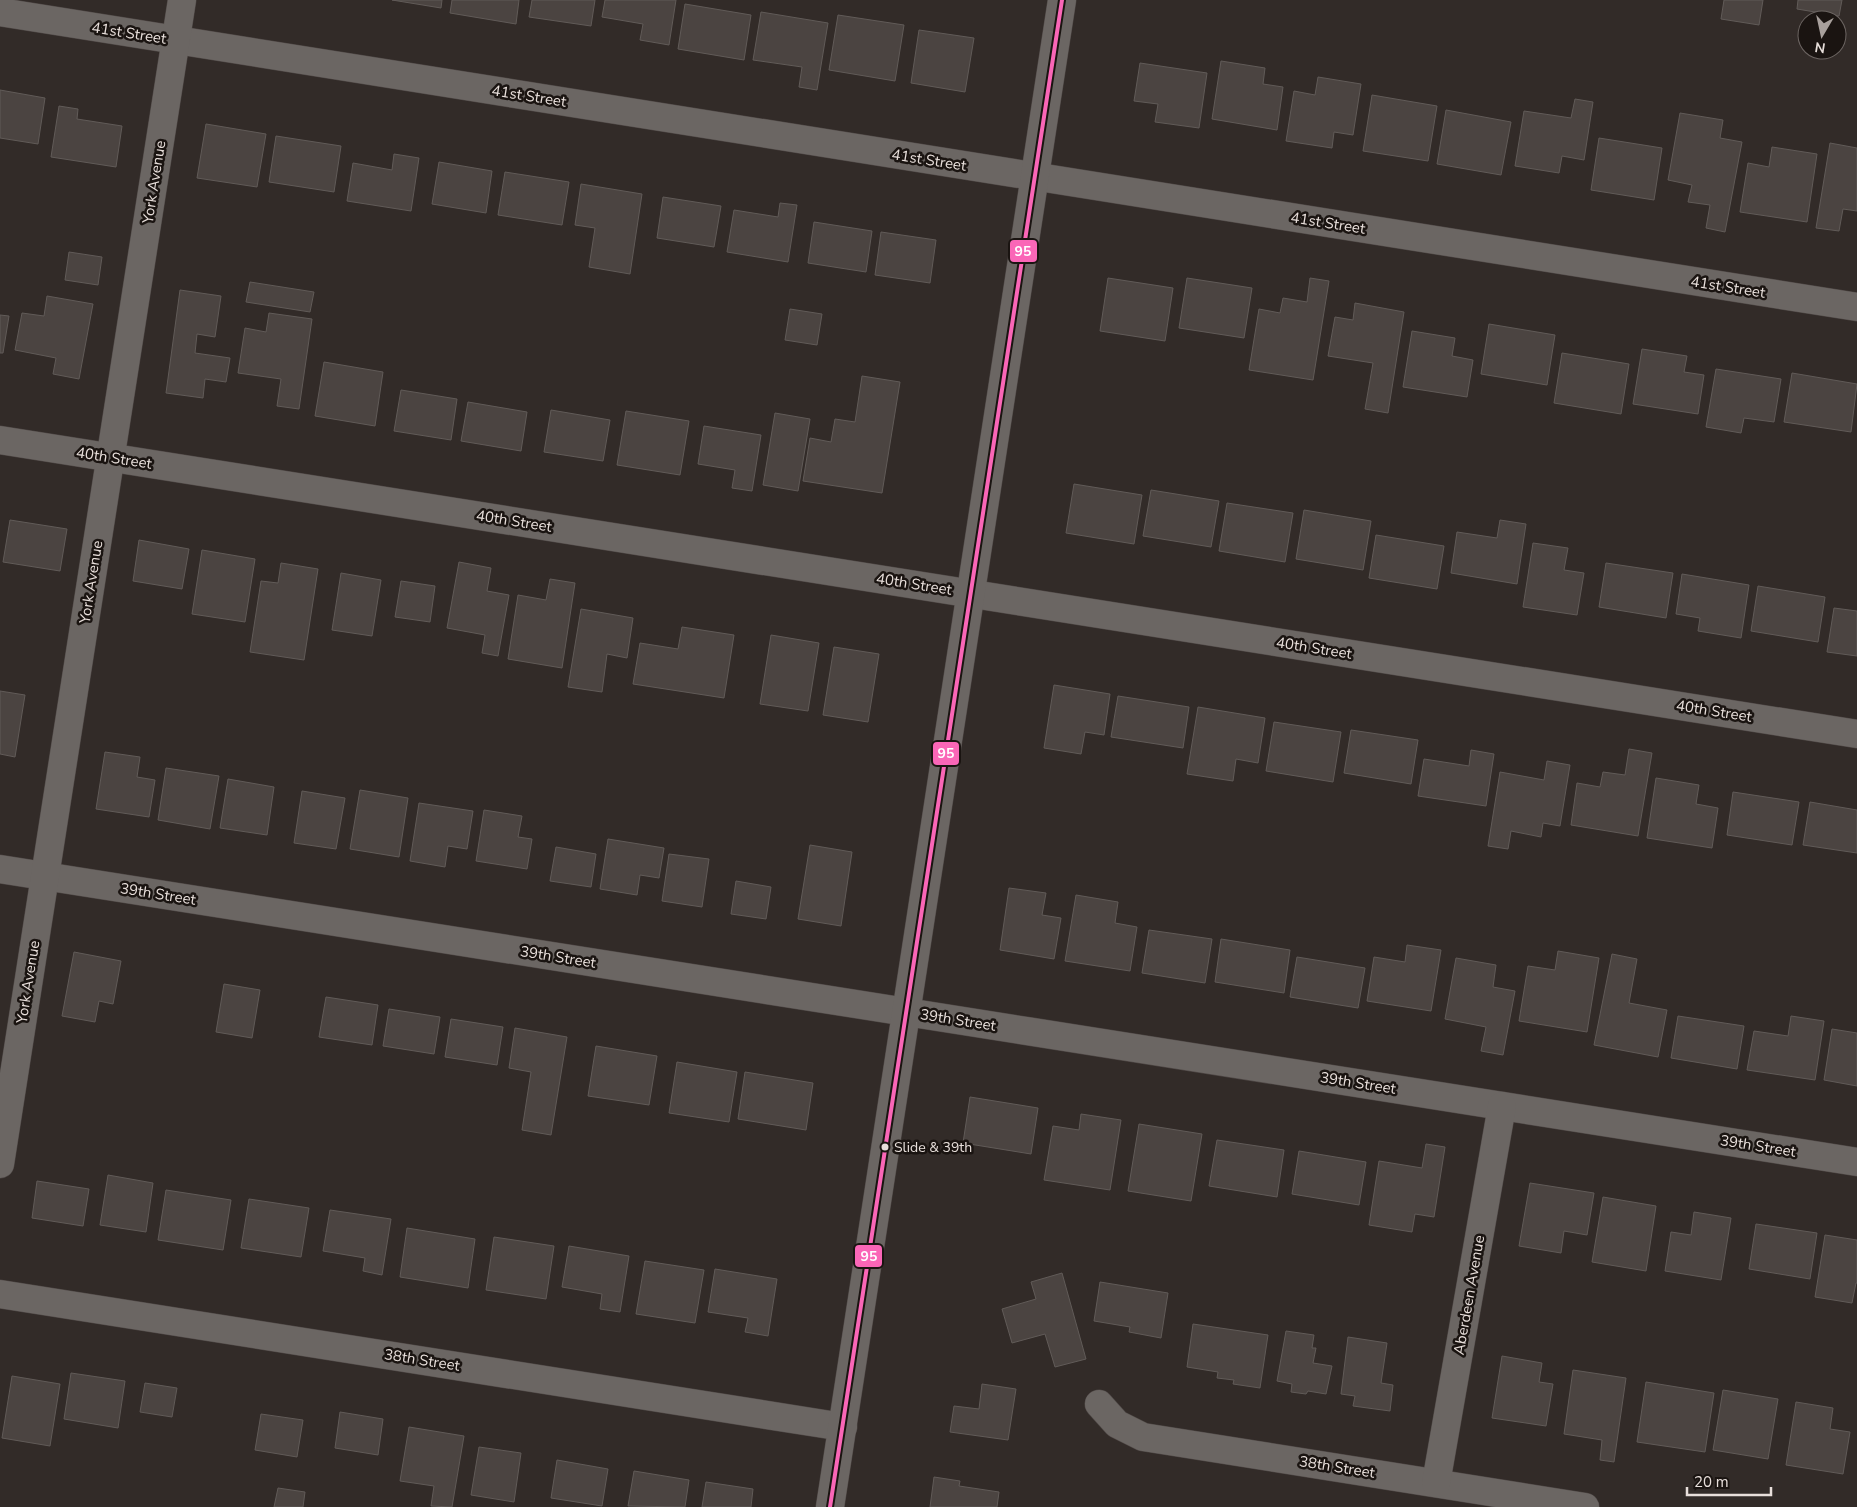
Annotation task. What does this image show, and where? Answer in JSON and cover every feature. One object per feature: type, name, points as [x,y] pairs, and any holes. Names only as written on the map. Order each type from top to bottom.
[{"type":"street","name":"York Avenue","points":[[0,1164],[182,0]]},
{"type":"street","points":[[830,1507],[1062,0]]},
{"type":"street","name":"41st Street","points":[[0,12],[1857,307]]},
{"type":"street","name":"40th Street","points":[[0,440],[1857,734]]},
{"type":"street","name":"39th Street","points":[[0,869],[1857,1162]]},
{"type":"street","name":"Aberdeen Avenue","points":[[1436,1483],[1502,1106]]},
{"type":"street","name":"38th Street","points":[[0,1294],[843,1427]]},
{"type":"street","name":"38th Street","points":[[1099,1404],[1117,1424],[1143,1436],[1586,1507]]},
{"type":"building","points":[[392,0],[442,0],[441,8]]},
{"type":"building","points":[[452,0],[519,0],[516,24],[450,13]]},
{"type":"building","points":[[532,0],[595,0],[591,26],[529,17]]},
{"type":"building","points":[[605,0],[676,0],[669,45],[640,40],[643,24],[602,17]]},
{"type":"building","points":[[1724,0],[1763,0],[1759,25],[1721,19]]},
{"type":"building","points":[[1798,0],[1842,0],[1840,10],[1797,9]]},
{"type":"building","points":[[685,4],[751,15],[744,60],[678,49]]},
{"type":"building","points":[[761,12],[828,23],[817,90],[799,87],[802,67],[753,60]]},
{"type":"building","points":[[838,15],[904,25],[895,81],[829,70]]},
{"type":"building","points":[[919,30],[974,38],[965,92],[911,83]]},
{"type":"building","points":[[1221,61],[1265,68],[1263,84],[1283,87],[1277,130],[1212,119]]},
{"type":"building","points":[[1140,63],[1207,73],[1199,128],[1155,122],[1158,104],[1134,101]]},
{"type":"building","points":[[1318,77],[1361,84],[1353,135],[1334,132],[1332,148],[1286,141],[1294,91],[1315,95]]},
{"type":"building","points":[[0,90],[45,98],[38,144],[0,138]]},
{"type":"building","points":[[1372,95],[1437,106],[1428,161],[1363,151]]},
{"type":"building","points":[[1575,99],[1593,102],[1584,160],[1562,156],[1559,173],[1515,166],[1524,111],[1571,118]]},
{"type":"building","points":[[59,106],[78,109],[77,119],[122,126],[116,167],[51,157]]},
{"type":"building","points":[[1446,110],[1511,122],[1501,175],[1437,164]]},
{"type":"building","points":[[1680,113],[1723,120],[1720,138],[1742,142],[1725,232],[1706,228],[1710,205],[1688,202],[1692,185],[1668,180]]},
{"type":"building","points":[[206,124],[266,134],[257,187],[197,178]]},
{"type":"building","points":[[276,136],[341,146],[334,192],[269,182]]},
{"type":"building","points":[[1599,138],[1662,148],[1654,200],[1591,190]]},
{"type":"building","points":[[1830,143],[1857,148],[1857,211],[1843,209],[1839,231],[1816,228]]},
{"type":"building","points":[[1772,147],[1817,154],[1807,222],[1740,212],[1748,163],[1769,167]]},
{"type":"building","points":[[394,154],[419,158],[411,211],[347,201],[353,163],[392,170]]},
{"type":"building","points":[[439,162],[492,171],[486,213],[432,204]]},
{"type":"building","points":[[505,172],[569,182],[562,225],[498,215]]},
{"type":"building","points":[[581,184],[642,194],[630,274],[589,267],[595,228],[575,225]]},
{"type":"building","points":[[663,197],[721,206],[714,247],[657,238]]},
{"type":"building","points":[[780,203],[797,205],[788,262],[727,252],[734,210],[778,217]]},
{"type":"building","points":[[814,222],[872,231],[866,272],[808,263]]},
{"type":"building","points":[[881,232],[936,240],[930,283],[875,275]]},
{"type":"building","points":[[69,252],[102,257],[98,285],[65,280]]},
{"type":"building","points":[[1108,278],[1173,288],[1165,341],[1100,331]]},
{"type":"building","points":[[1187,278],[1252,288],[1244,338],[1179,328]]},
{"type":"building","points":[[1310,278],[1329,281],[1313,380],[1249,370],[1259,309],[1280,313],[1283,298],[1307,302]]},
{"type":"building","points":[[250,282],[314,292],[310,312],[246,302]]},
{"type":"building","points":[[180,290],[221,296],[215,337],[197,334],[195,353],[230,358],[226,382],[205,379],[203,398],[166,393]]},
{"type":"building","points":[[47,296],[93,304],[79,379],[53,374],[56,358],[15,350],[22,313],[44,316]]},
{"type":"building","points":[[1355,303],[1404,312],[1388,413],[1365,409],[1373,363],[1328,356],[1335,317],[1353,320]]},
{"type":"building","points":[[790,309],[822,314],[817,345],[785,340]]},
{"type":"building","points":[[269,313],[312,319],[299,409],[277,406],[281,379],[238,373],[245,328],[266,332]]},
{"type":"building","points":[[0,315],[9,316],[3,353],[0,353]]},
{"type":"building","points":[[1489,324],[1555,335],[1547,385],[1481,374]]},
{"type":"building","points":[[1412,331],[1455,338],[1452,356],[1473,360],[1467,397],[1403,387]]},
{"type":"building","points":[[1642,349],[1687,356],[1684,372],[1704,375],[1698,414],[1633,404]]},
{"type":"building","points":[[1562,353],[1629,364],[1621,414],[1554,403]]},
{"type":"building","points":[[324,362],[383,372],[375,426],[315,416]]},
{"type":"building","points":[[1716,369],[1781,379],[1774,422],[1744,418],[1741,433],[1706,427]]},
{"type":"building","points":[[1792,373],[1857,384],[1851,432],[1784,422]]},
{"type":"building","points":[[862,376],[900,382],[882,493],[803,481],[810,438],[831,442],[835,419],[855,422]]},
{"type":"building","points":[[401,390],[457,399],[451,440],[394,431]]},
{"type":"building","points":[[468,402],[527,412],[521,451],[461,441]]},
{"type":"building","points":[[551,410],[610,420],[603,461],[544,452]]},
{"type":"building","points":[[626,411],[689,421],[680,475],[617,465]]},
{"type":"building","points":[[775,413],[810,419],[798,491],[763,485]]},
{"type":"building","points":[[704,426],[761,435],[752,491],[732,488],[735,470],[698,464]]},
{"type":"building","points":[[1074,484],[1142,495],[1134,544],[1066,533]]},
{"type":"building","points":[[1151,490],[1219,501],[1211,547],[1143,536]]},
{"type":"building","points":[[1227,503],[1293,513],[1285,562],[1219,551]]},
{"type":"building","points":[[1304,510],[1371,521],[1363,570],[1296,559]]},
{"type":"building","points":[[10,520],[67,529],[60,571],[3,562]]},
{"type":"building","points":[[1500,520],[1526,524],[1517,584],[1451,573],[1457,532],[1497,538]]},
{"type":"building","points":[[1376,535],[1444,546],[1437,589],[1369,578]]},
{"type":"building","points":[[139,540],[189,549],[182,589],[133,581]]},
{"type":"building","points":[[1533,543],[1568,548],[1564,570],[1584,573],[1577,615],[1523,607]]},
{"type":"building","points":[[202,550],[255,559],[245,622],[192,614]]},
{"type":"building","points":[[459,562],[491,568],[487,591],[509,595],[498,656],[482,653],[485,635],[447,628]]},
{"type":"building","points":[[281,563],[318,569],[304,660],[250,652],[261,581],[278,583]]},
{"type":"building","points":[[1606,563],[1673,573],[1666,618],[1599,607]]},
{"type":"building","points":[[341,573],[381,580],[372,636],[332,630]]},
{"type":"building","points":[[1682,574],[1749,585],[1741,638],[1698,631],[1700,618],[1676,614]]},
{"type":"building","points":[[550,579],[575,583],[562,668],[508,659],[518,595],[546,600]]},
{"type":"building","points":[[401,581],[435,586],[430,622],[395,617]]},
{"type":"building","points":[[1758,586],[1825,597],[1818,642],[1751,631]]},
{"type":"building","points":[[1834,608],[1857,611],[1857,656],[1827,652]]},
{"type":"building","points":[[581,609],[633,618],[627,658],[607,654],[602,692],[568,687]]},
{"type":"building","points":[[682,627],[734,635],[724,698],[633,684],[640,643],[678,649]]},
{"type":"building","points":[[771,635],[819,643],[808,711],[760,704]]},
{"type":"building","points":[[834,647],[879,654],[868,722],[823,715]]},
{"type":"building","points":[[1054,685],[1110,694],[1104,735],[1085,732],[1081,754],[1044,748]]},
{"type":"building","points":[[0,691],[25,695],[15,757],[0,754]]},
{"type":"building","points":[[1118,696],[1189,707],[1183,748],[1111,737]]},
{"type":"building","points":[[1198,707],[1265,718],[1258,763],[1236,759],[1233,781],[1187,774]]},
{"type":"building","points":[[1274,722],[1341,732],[1333,782],[1266,771]]},
{"type":"building","points":[[1351,730],[1418,740],[1411,784],[1344,773]]},
{"type":"building","points":[[1629,749],[1652,753],[1638,836],[1571,825],[1577,783],[1600,787],[1603,772],[1625,775]]},
{"type":"building","points":[[1471,750],[1494,754],[1486,806],[1418,796],[1424,759],[1469,766]]},
{"type":"building","points":[[105,752],[140,757],[137,777],[155,780],[149,817],[96,809]]},
{"type":"building","points":[[1547,761],[1570,765],[1560,826],[1543,823],[1541,837],[1511,831],[1508,849],[1488,846],[1500,772],[1544,780]]},
{"type":"building","points":[[166,768],[219,776],[210,829],[158,820]]},
{"type":"building","points":[[1656,778],[1699,785],[1696,804],[1718,808],[1712,848],[1647,838]]},
{"type":"building","points":[[228,779],[274,787],[267,835],[220,828]]},
{"type":"building","points":[[360,790],[408,798],[399,857],[350,849]]},
{"type":"building","points":[[302,791],[345,798],[336,849],[294,843]]},
{"type":"building","points":[[1733,792],[1799,802],[1792,845],[1727,835]]},
{"type":"building","points":[[1810,802],[1857,810],[1857,853],[1803,845]]},
{"type":"building","points":[[419,803],[473,811],[467,849],[448,846],[445,867],[410,861]]},
{"type":"building","points":[[484,810],[522,816],[518,837],[532,839],[527,869],[476,861]]},
{"type":"building","points":[[608,839],[664,848],[659,878],[640,875],[637,895],[600,889]]},
{"type":"building","points":[[810,845],[852,852],[841,926],[798,919]]},
{"type":"building","points":[[556,847],[596,854],[591,887],[550,881]]},
{"type":"building","points":[[669,854],[709,859],[702,907],[662,901]]},
{"type":"building","points":[[736,881],[771,887],[766,919],[731,914]]},
{"type":"building","points":[[1009,888],[1046,893],[1042,915],[1061,918],[1054,959],[1000,950]]},
{"type":"building","points":[[1076,895],[1118,902],[1115,923],[1137,927],[1130,971],[1065,961]]},
{"type":"building","points":[[1149,930],[1212,939],[1205,983],[1142,973]]},
{"type":"building","points":[[1221,939],[1290,950],[1284,993],[1215,982]]},
{"type":"building","points":[[1407,945],[1441,950],[1431,1011],[1367,1001],[1374,957],[1405,962]]},
{"type":"building","points":[[1558,951],[1599,958],[1587,1032],[1519,1021],[1528,966],[1555,970]]},
{"type":"building","points":[[74,952],[121,961],[113,1004],[99,1001],[95,1022],[62,1016]]},
{"type":"building","points":[[1612,954],[1637,959],[1629,1003],[1667,1010],[1658,1057],[1594,1045]]},
{"type":"building","points":[[1297,957],[1365,968],[1358,1008],[1290,997]]},
{"type":"building","points":[[1456,958],[1496,965],[1493,987],[1515,991],[1503,1055],[1481,1051],[1486,1027],[1445,1019]]},
{"type":"building","points":[[224,984],[260,990],[252,1038],[216,1032]]},
{"type":"building","points":[[326,997],[378,1005],[372,1045],[319,1037]]},
{"type":"building","points":[[389,1009],[440,1017],[434,1054],[383,1046]]},
{"type":"building","points":[[1678,1016],[1744,1026],[1737,1069],[1671,1058]]},
{"type":"building","points":[[1791,1016],[1824,1021],[1815,1080],[1747,1070],[1754,1031],[1788,1036]]},
{"type":"building","points":[[451,1019],[503,1027],[497,1065],[445,1057]]},
{"type":"building","points":[[515,1028],[567,1037],[551,1135],[522,1130],[531,1072],[509,1068]]},
{"type":"building","points":[[1832,1029],[1857,1033],[1857,1086],[1824,1080]]},
{"type":"building","points":[[596,1046],[657,1056],[649,1105],[588,1096]]},
{"type":"building","points":[[677,1062],[737,1072],[729,1122],[669,1113]]},
{"type":"building","points":[[745,1072],[813,1083],[806,1130],[738,1119]]},
{"type":"building","points":[[970,1097],[1038,1108],[1031,1154],[963,1143]]},
{"type":"building","points":[[1081,1114],[1121,1120],[1110,1190],[1044,1180],[1053,1126],[1079,1130]]},
{"type":"building","points":[[1139,1124],[1202,1134],[1191,1201],[1128,1191]]},
{"type":"building","points":[[1217,1140],[1284,1150],[1277,1197],[1209,1186]]},
{"type":"building","points":[[1426,1144],[1445,1147],[1434,1217],[1415,1214],[1412,1232],[1369,1225],[1379,1161],[1422,1168]]},
{"type":"building","points":[[1299,1151],[1366,1162],[1359,1205],[1292,1194]]},
{"type":"building","points":[[108,1175],[153,1183],[146,1232],[100,1225]]},
{"type":"building","points":[[37,1181],[89,1189],[83,1226],[32,1218]]},
{"type":"building","points":[[1530,1183],[1594,1193],[1587,1235],[1564,1231],[1561,1253],[1519,1246]]},
{"type":"building","points":[[166,1190],[231,1200],[223,1250],[158,1240]]},
{"type":"building","points":[[1603,1197],[1656,1206],[1646,1271],[1592,1262]]},
{"type":"building","points":[[249,1199],[309,1208],[301,1257],[241,1248]]},
{"type":"building","points":[[330,1210],[391,1219],[382,1275],[363,1271],[365,1258],[323,1251]]},
{"type":"building","points":[[1694,1212],[1731,1218],[1721,1280],[1665,1271],[1671,1232],[1691,1235]]},
{"type":"building","points":[[1756,1224],[1817,1233],[1810,1279],[1749,1269]]},
{"type":"building","points":[[407,1228],[475,1239],[468,1288],[400,1277]]},
{"type":"building","points":[[1825,1235],[1857,1240],[1857,1283],[1852,1303],[1815,1297]]},
{"type":"building","points":[[494,1237],[554,1246],[546,1299],[486,1290]]},
{"type":"building","points":[[569,1246],[629,1256],[620,1312],[600,1309],[602,1294],[562,1287]]},
{"type":"building","points":[[645,1261],[704,1270],[695,1323],[636,1314]]},
{"type":"building","points":[[715,1269],[777,1279],[768,1336],[745,1332],[748,1318],[708,1312]]},
{"type":"building","points":[[1062,1273],[1086,1359],[1055,1367],[1045,1334],[1012,1343],[1002,1309],[1036,1299],[1031,1282]]},
{"type":"building","points":[[1100,1282],[1168,1293],[1161,1338],[1129,1332],[1130,1327],[1094,1321]]},
{"type":"building","points":[[1193,1324],[1268,1335],[1260,1388],[1233,1384],[1234,1380],[1217,1378],[1218,1372],[1187,1367]]},
{"type":"building","points":[[1286,1331],[1314,1335],[1312,1348],[1316,1348],[1313,1363],[1332,1366],[1326,1394],[1308,1391],[1306,1394],[1291,1392],[1292,1384],[1277,1381]]},
{"type":"building","points":[[1348,1337],[1387,1343],[1381,1383],[1393,1385],[1390,1411],[1353,1406],[1355,1396],[1341,1394]]},
{"type":"building","points":[[1502,1356],[1542,1363],[1539,1382],[1553,1384],[1546,1426],[1492,1418]]},
{"type":"building","points":[[1573,1370],[1626,1378],[1614,1462],[1600,1460],[1602,1440],[1564,1434]]},
{"type":"building","points":[[71,1373],[125,1381],[118,1428],[64,1419]]},
{"type":"building","points":[[12,1376],[60,1384],[50,1446],[2,1438]]},
{"type":"building","points":[[1646,1382],[1714,1393],[1705,1452],[1637,1442]]},
{"type":"building","points":[[145,1383],[177,1388],[172,1417],[140,1412]]},
{"type":"building","points":[[982,1384],[1016,1389],[1008,1440],[950,1432],[954,1406],[979,1409]]},
{"type":"building","points":[[1723,1390],[1778,1399],[1768,1459],[1713,1450]]},
{"type":"building","points":[[1796,1402],[1833,1408],[1830,1429],[1850,1432],[1843,1474],[1786,1465]]},
{"type":"building","points":[[340,1412],[383,1419],[378,1455],[335,1448]]},
{"type":"building","points":[[261,1414],[303,1420],[297,1457],[255,1450]]},
{"type":"building","points":[[409,1427],[464,1436],[452,1507],[431,1506],[434,1486],[400,1481]]},
{"type":"building","points":[[479,1447],[521,1453],[514,1502],[471,1495]]},
{"type":"building","points":[[557,1460],[608,1469],[602,1506],[551,1498]]},
{"type":"building","points":[[634,1471],[689,1480],[685,1507],[628,1506]]},
{"type":"building","points":[[934,1477],[960,1481],[959,1486],[999,1492],[997,1507],[930,1507]]},
{"type":"building","points":[[706,1482],[753,1489],[751,1507],[702,1507]]},
{"type":"building","points":[[278,1488],[305,1492],[303,1507],[274,1507]]},
{"type":"transit line","name":"95","points":[[830,1507],[1062,0]]},
{"type":"place","name":"Slide & 39th","points":[[885,1147]]}]
